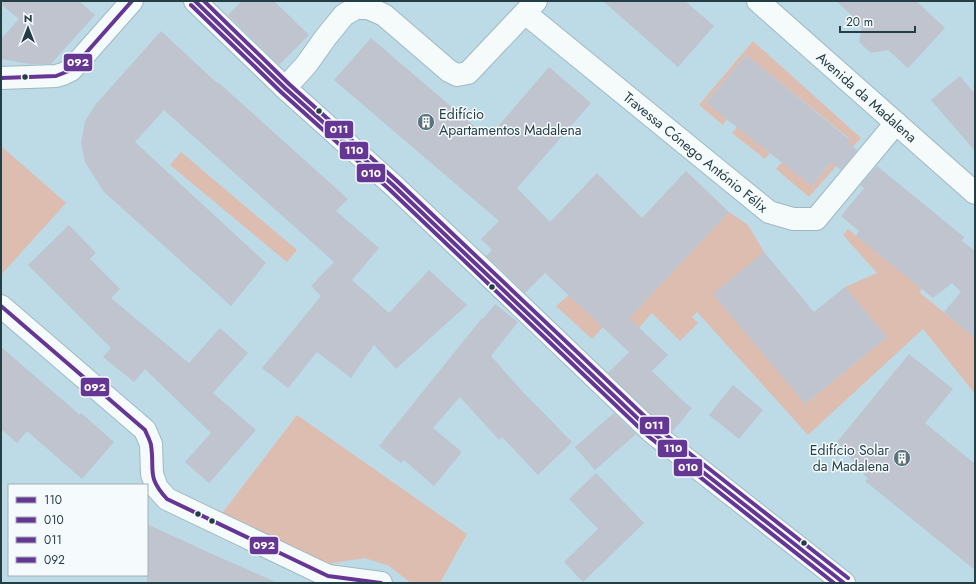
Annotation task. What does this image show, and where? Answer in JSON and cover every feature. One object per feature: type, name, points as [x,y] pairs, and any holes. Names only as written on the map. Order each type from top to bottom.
[{"type":"street","points":[[1,78],[56,76],[71,70],[132,1]]},
{"type":"street","points":[[195,1],[285,88],[393,184],[652,432],[844,583]]},
{"type":"street","name":"Avenida da Madalena","points":[[758,1],[975,193]]},
{"type":"street","points":[[285,88],[306,65],[344,15],[356,8],[368,8],[384,15],[449,71],[457,75],[468,73],[530,7]]},
{"type":"street","name":"Travessa Cónego António Félix","points":[[530,7],[769,212],[793,219],[816,219],[896,123]]},
{"type":"street","points":[[1,306],[145,430],[151,444],[152,474],[157,488],[167,499],[328,576],[381,583]]},
{"type":"shaded area","points":[[753,41],[861,138],[809,197],[776,169],[782,162],[812,186],[850,139],[746,55],[706,103],[727,119],[723,125],[699,105]]},
{"type":"shaded area","points":[[737,127],[770,153],[765,159],[732,133]]},
{"type":"shaded area","points":[[1,146],[66,203],[1,275]]},
{"type":"shaded area","points":[[181,152],[297,250],[287,262],[170,165]]},
{"type":"shaded area","points":[[729,212],[748,225],[764,252],[807,397],[810,400],[887,337],[845,287],[877,273],[843,235],[848,229],[922,289],[919,292],[975,338],[975,394],[923,329],[808,435],[697,312],[692,317],[698,323],[680,341],[652,313],[624,345],[612,336]]},
{"type":"shaded area","points":[[569,295],[603,327],[592,339],[556,306]]},
{"type":"shaded area","points":[[297,415],[467,534],[440,583],[411,583],[389,566],[365,558],[321,565],[220,516]]},
{"type":"building","points":[[1,1],[79,1],[95,15],[51,64],[30,64],[1,59],[1,39],[19,19],[1,4]]},
{"type":"building","points":[[242,1],[274,1],[309,35],[279,65],[228,15]]},
{"type":"building","points":[[603,1],[685,1],[714,26],[678,67]]},
{"type":"building","points":[[836,1],[916,1],[945,28],[908,68],[888,50],[871,53],[859,42],[862,25]]},
{"type":"building","points":[[161,31],[217,83],[218,82],[348,199],[336,211],[379,248],[352,280],[389,313],[429,270],[467,305],[396,369],[374,345],[351,378],[317,352],[288,388],[262,368],[321,296],[311,286],[334,262],[164,110],[135,142],[266,263],[231,306],[104,192],[85,162],[81,143],[85,121],[96,104]]},
{"type":"building","points":[[371,38],[488,138],[549,67],[591,103],[517,188],[550,222],[597,173],[642,218],[686,171],[729,212],[629,318],[668,355],[652,371],[692,408],[672,432],[660,423],[608,373],[629,352],[545,273],[525,293],[486,256],[492,250],[481,239],[499,221],[334,80]]},
{"type":"building","points":[[746,55],[850,140],[848,142],[857,150],[841,170],[831,162],[812,186],[706,103]]},
{"type":"building","points":[[960,76],[975,94],[975,151],[931,100]]},
{"type":"building","points":[[877,166],[964,237],[962,241],[975,251],[975,338],[944,312],[961,292],[952,283],[933,298],[856,236],[859,231],[841,216],[864,188],[860,185]]},
{"type":"building","points":[[69,225],[96,253],[90,259],[120,289],[111,298],[189,363],[220,328],[248,353],[213,393],[256,430],[209,483],[185,462],[211,433],[145,369],[134,382],[103,357],[111,348],[28,265]]},
{"type":"building","points":[[764,252],[814,312],[845,287],[887,337],[805,404],[713,294]]},
{"type":"building","points":[[495,304],[518,322],[491,356],[523,392],[572,442],[538,475],[502,437],[499,440],[460,397],[433,428],[462,452],[434,486],[404,460],[401,463],[379,446],[482,318],[483,319]]},
{"type":"building","points":[[1,347],[80,415],[81,413],[114,442],[82,479],[27,431],[17,443],[1,429]]},
{"type":"building","name":"Edifício Solar da Madalena","points":[[909,354],[953,389],[925,423],[975,464],[975,570],[865,481],[868,479],[837,442]]},
{"type":"building","points":[[733,385],[763,410],[739,439],[709,415]]},
{"type":"building","points":[[614,413],[636,434],[595,470],[575,447]]},
{"type":"building","points":[[596,473],[644,523],[583,582],[564,562],[598,529],[569,499]]},
{"type":"building","points":[[148,524],[278,583],[147,583]]},
{"type":"transit line","name":"092","points":[[1,78],[56,76],[71,70],[132,1]]},
{"type":"transit line","name":"110","points":[[195,1],[285,88],[393,185],[652,432],[844,583]]},
{"type":"transit line","name":"011","points":[[204,1],[289,84],[397,181],[656,427],[848,578]]},
{"type":"transit line","name":"010","points":[[191,5],[281,92],[389,189],[648,436],[834,583]]},
{"type":"transit line","name":"092","points":[[1,306],[145,430],[151,445],[154,479],[156,485],[167,499],[328,576],[381,583]]},
{"type":"place","name":"Edifício Apartamentos Madalena","points":[[426,122]]},
{"type":"place","name":"Edifício Solar da Madalena","points":[[902,458]]}]
